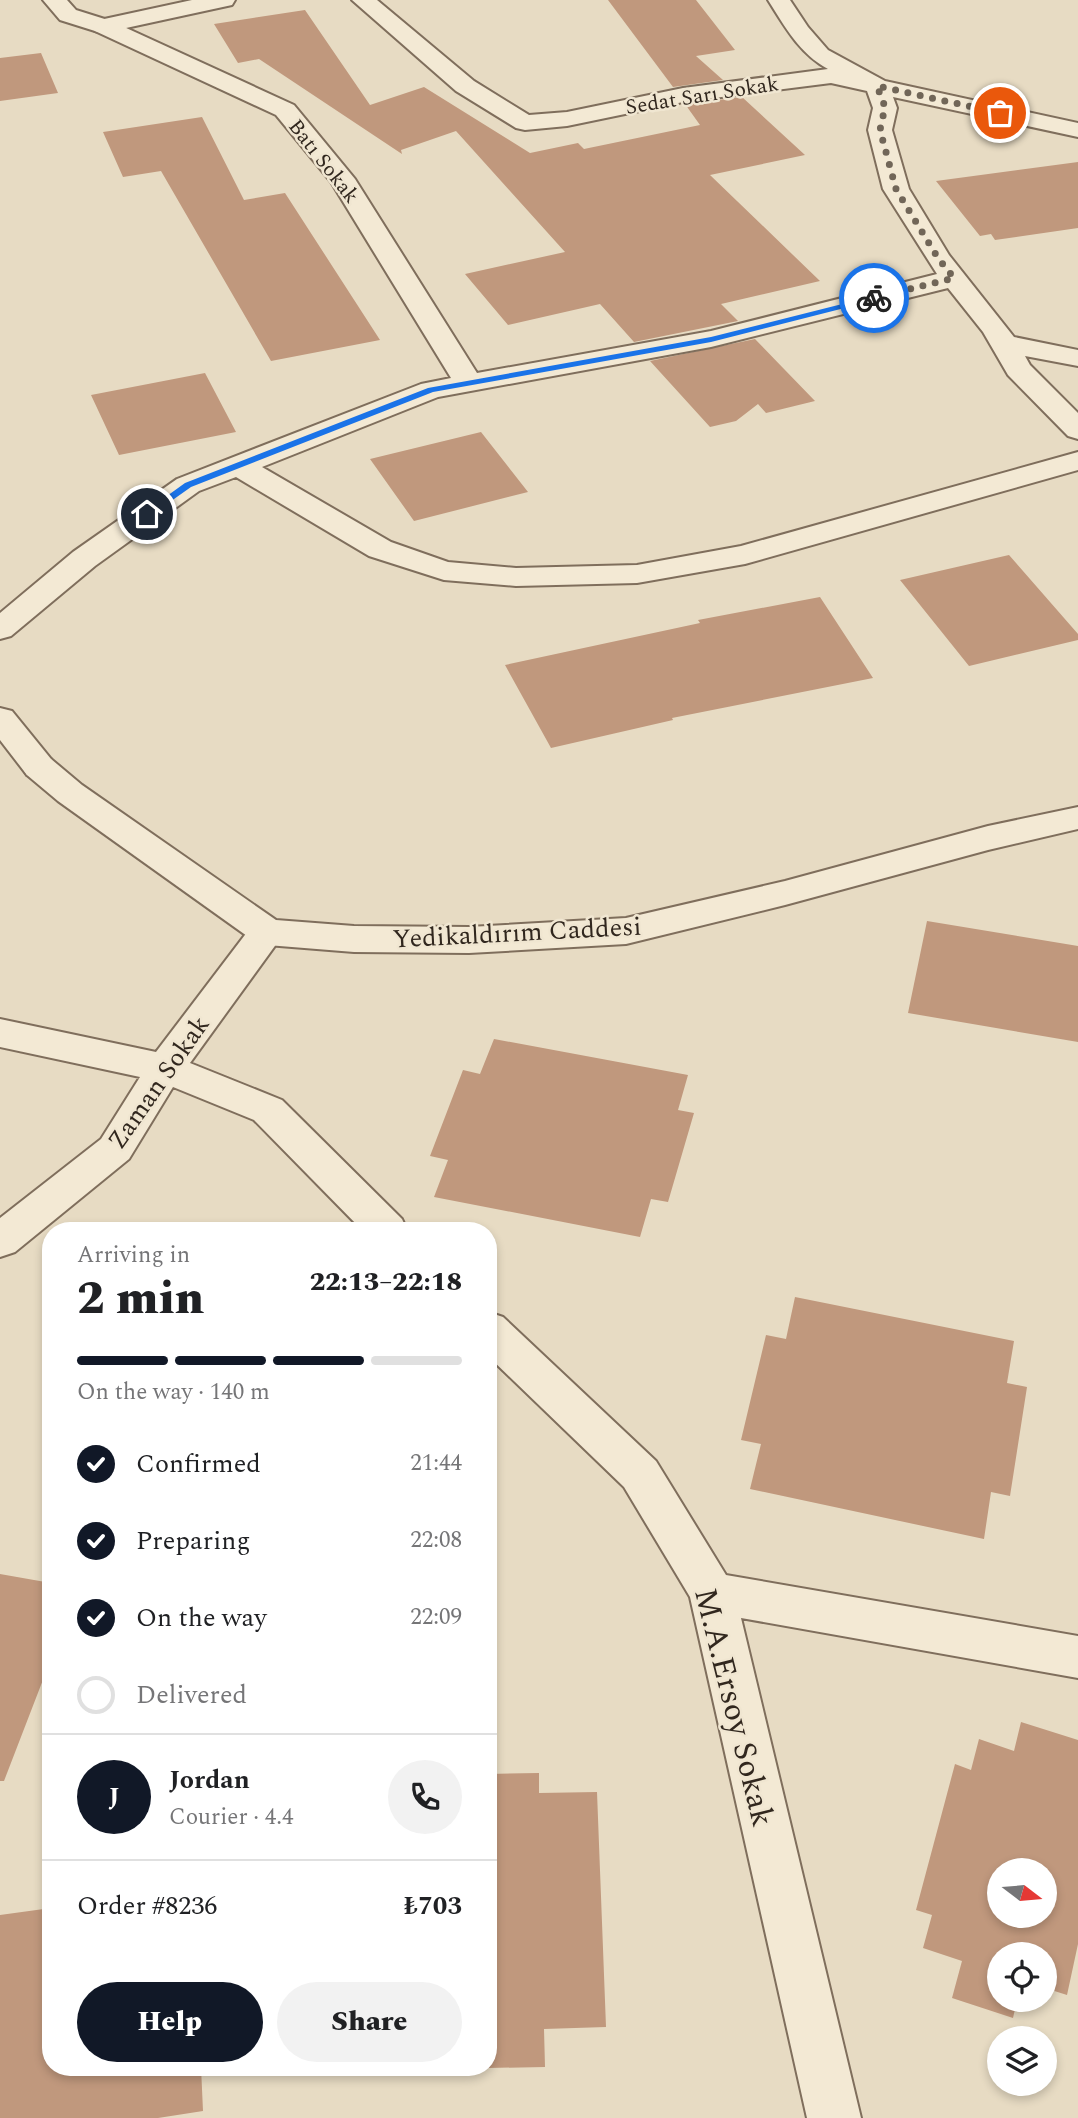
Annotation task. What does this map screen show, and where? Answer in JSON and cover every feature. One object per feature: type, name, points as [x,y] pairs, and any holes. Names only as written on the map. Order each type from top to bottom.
[{"type":"street","name":"Batı Sokak","points":[[54,0],[68,15],[103,26],[285,110],[342,178],[469,383]]},
{"type":"street","points":[[103,26],[224,0]]},
{"type":"street","name":"Sedat Sarı Sokak","points":[[363,0],[465,86],[525,123],[567,119],[683,95],[831,76],[1078,130]]},
{"type":"street","points":[[779,0],[799,31],[820,55],[877,86],[885,107],[880,130],[896,189],[938,258],[995,329],[1018,369],[1078,430]]},
{"type":"street","points":[[0,629],[84,559],[188,485],[431,390],[711,339],[954,278]]},
{"type":"street","points":[[1004,344],[1078,358]]},
{"type":"street","points":[[238,465],[380,549],[444,571],[516,577],[637,573],[745,555],[1078,461]]},
{"type":"street","points":[[0,718],[39,767],[70,793],[267,932]]},
{"type":"street","points":[[0,750],[39,767]]},
{"type":"street","name":"Yedikaldırım Caddesi","points":[[267,932],[354,939],[469,940],[626,931],[785,893],[988,838],[1078,818]]},
{"type":"street","name":"Zaman Sokak","points":[[0,1241],[115,1149],[165,1068],[267,932]]},
{"type":"street","points":[[0,1032],[165,1068],[268,1110],[379,1222]]},
{"type":"street","name":"M.A.Ersoy Sokak","points":[[497,1338],[640,1474],[712,1593],[834,2118]]},
{"type":"street","points":[[712,1593],[1078,1657]]},
{"type":"building","points":[[608,0],[696,0],[735,50],[696,56],[723,80],[673,87]]},
{"type":"building","points":[[305,10],[370,105],[424,87],[530,153],[578,143],[584,149],[700,125],[685,104],[742,97],[805,155],[710,175],[820,281],[721,304],[738,321],[634,342],[600,304],[508,325],[465,274],[565,252],[456,131],[401,150],[402,154],[259,59],[238,63],[214,24]]},
{"type":"building","points":[[41,53],[58,93],[0,101],[0,58]]},
{"type":"building","points":[[202,117],[244,200],[285,193],[380,340],[271,361],[161,171],[123,177],[103,132]]},
{"type":"building","points":[[1078,162],[1078,228],[995,240],[991,234],[980,236],[936,181]]},
{"type":"building","points":[[755,339],[815,401],[766,413],[758,404],[736,421],[710,427],[650,361]]},
{"type":"building","points":[[205,373],[236,432],[119,455],[91,395]]},
{"type":"building","points":[[481,432],[528,492],[414,521],[370,459]]},
{"type":"building","points":[[1009,555],[1078,634],[1078,640],[969,666],[900,580]]},
{"type":"building","points":[[820,597],[873,678],[672,718],[673,720],[551,748],[505,665],[700,623],[698,620]]},
{"type":"building","points":[[927,921],[1078,946],[1078,1042],[908,1013]]},
{"type":"building","points":[[494,1039],[688,1075],[678,1110],[694,1113],[668,1202],[651,1199],[640,1237],[434,1197],[448,1160],[430,1156],[463,1070],[480,1074]]},
{"type":"building","points":[[795,1297],[1014,1341],[1007,1383],[1027,1387],[1010,1496],[991,1492],[984,1539],[750,1489],[761,1444],[741,1440],[766,1335],[786,1339]]},
{"type":"building","points":[[0,1574],[42,1581],[42,1682],[4,1781],[0,1781]]},
{"type":"building","points":[[1021,1722],[1078,1740],[1078,1944],[1067,1995],[1057,1992],[1057,1942],[987,1942],[987,2009],[952,1998],[962,1961],[923,1948],[932,1915],[916,1910],[955,1764],[971,1770],[979,1739],[1014,1751]]},
{"type":"building","points":[[539,1773],[539,1793],[597,1792],[606,2027],[544,2029],[545,2067],[497,2068],[497,1774]]},
{"type":"building","points":[[42,1909],[42,2076],[201,2076],[203,2111],[158,2118],[0,2118],[0,1915]]},
{"type":"building","points":[[995,2012],[1014,2012],[1013,2018]]},
{"type":"way so far","points":[[874,298],[954,278],[938,258],[896,189],[880,130],[885,107],[877,86],[1000,113]]},
{"type":"route","points":[[147,514],[188,485],[431,390],[711,339],[874,298]]}]
